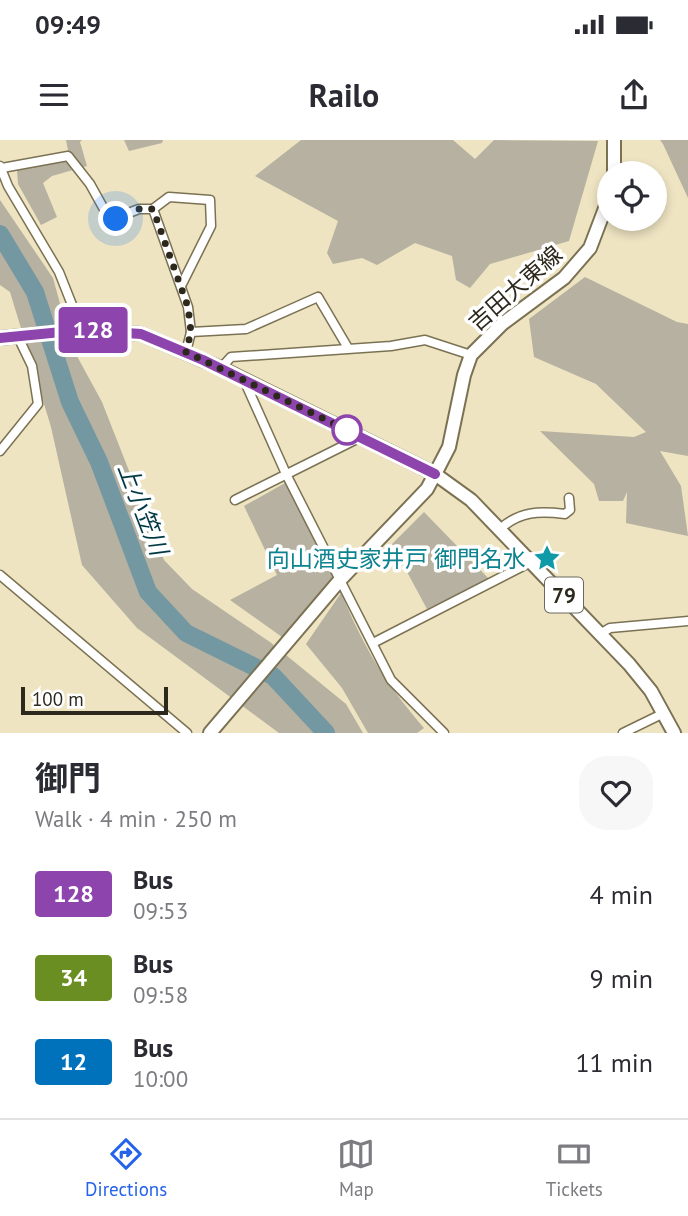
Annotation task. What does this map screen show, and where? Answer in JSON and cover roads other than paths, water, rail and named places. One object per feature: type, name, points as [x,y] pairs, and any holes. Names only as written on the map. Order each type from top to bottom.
[{"type":"main road","points":[[614,140],[614,161]]},
{"type":"main road","name":"吉田大東線","points":[[210,733],[340,580],[427,489],[449,447],[464,375],[471,355],[502,324],[564,278],[590,248],[597,230]]},
{"type":"main road","points":[[0,338],[78,330],[141,334],[221,368],[435,474]]},
{"type":"main road","name":"79","points":[[435,474],[471,500],[645,682],[674,733]]},
{"type":"street","points":[[78,330],[59,272],[8,186],[1,167],[68,156],[90,184],[110,220],[139,209],[153,209],[169,197],[210,200],[211,226],[182,284]]},
{"type":"street","points":[[153,209],[176,278],[182,284],[191,332],[186,352]]},
{"type":"street","points":[[191,332],[246,329],[318,297],[348,348]]},
{"type":"street","points":[[0,451],[38,404],[32,366],[22,337]]},
{"type":"street","points":[[221,368],[231,357],[391,346],[425,340],[442,343],[471,355]]},
{"type":"street","points":[[244,380],[287,476],[391,680],[444,733]]},
{"type":"street","points":[[235,500],[361,437]]},
{"type":"street","points":[[500,529],[514,517],[537,511],[565,514],[570,510],[569,498]]},
{"type":"street","points":[[373,643],[531,562]]},
{"type":"street","points":[[0,575],[187,733]]},
{"type":"street","points":[[600,634],[610,628],[688,621]]},
{"type":"street","points":[[623,733],[664,713]]},
{"type":"waterway","name":"上小笠川","points":[[0,234],[35,292],[70,402],[99,462],[148,592],[186,633],[273,676],[326,733]]},
{"type":"place","name":"向山酒史家井戸 御門名水","points":[[547,558]]}]
